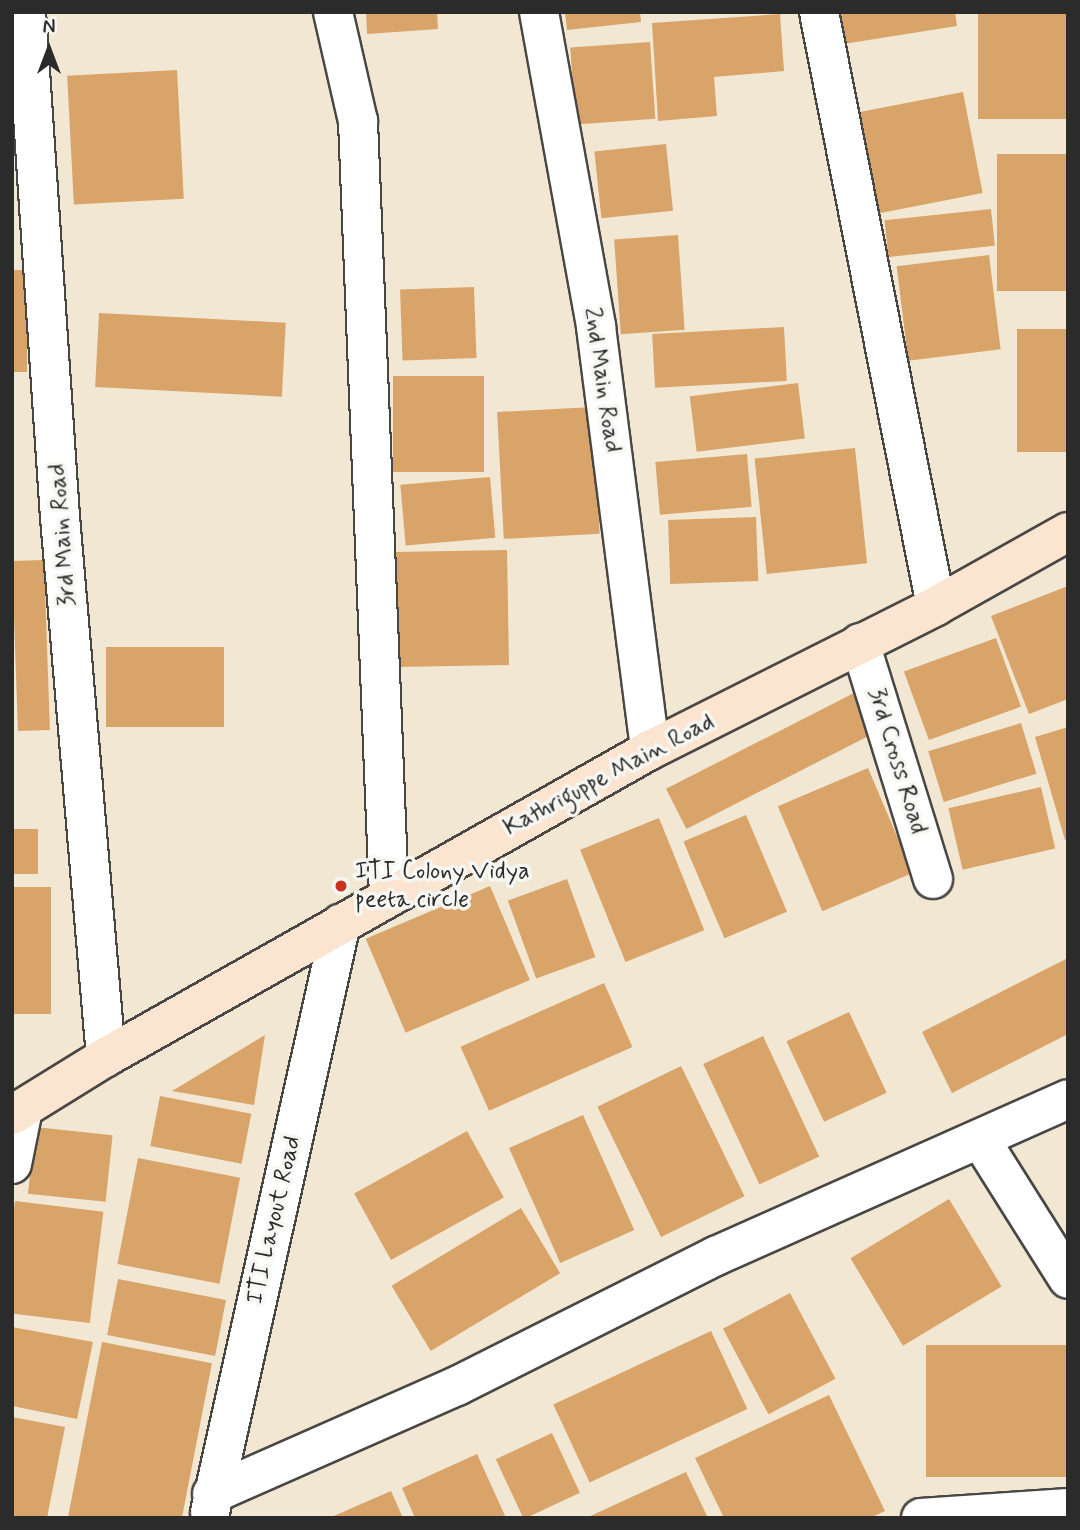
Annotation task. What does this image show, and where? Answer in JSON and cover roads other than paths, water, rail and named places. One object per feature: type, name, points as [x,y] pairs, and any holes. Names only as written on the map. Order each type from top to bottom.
[{"type":"main road","name":"Kathriguppe Main Road","points":[[18,1112],[106,1057],[650,750],[936,606],[1068,532]]},
{"type":"street","name":"3rd Main Road","points":[[26,12],[62,531],[106,1057]]},
{"type":"street","points":[[333,12],[358,121],[389,896]]},
{"type":"street","name":"2nd Main Road","points":[[540,12],[596,327],[650,750]]},
{"type":"street","points":[[820,12],[936,606]]},
{"type":"street","name":"3rd Cross Road","points":[[860,643],[933,878]]},
{"type":"street","name":"ITI Layout Road","points":[[211,1506],[341,923]]},
{"type":"street","points":[[211,1506],[716,1256],[1068,1099]]},
{"type":"street","points":[[12,1164],[18,1112]]},
{"type":"street","points":[[980,1139],[1068,1279]]},
{"type":"street","points":[[922,1517],[1068,1508]]},
{"type":"place","name":"ITI Colony Vidya peeta circle","points":[[341,886]]}]
